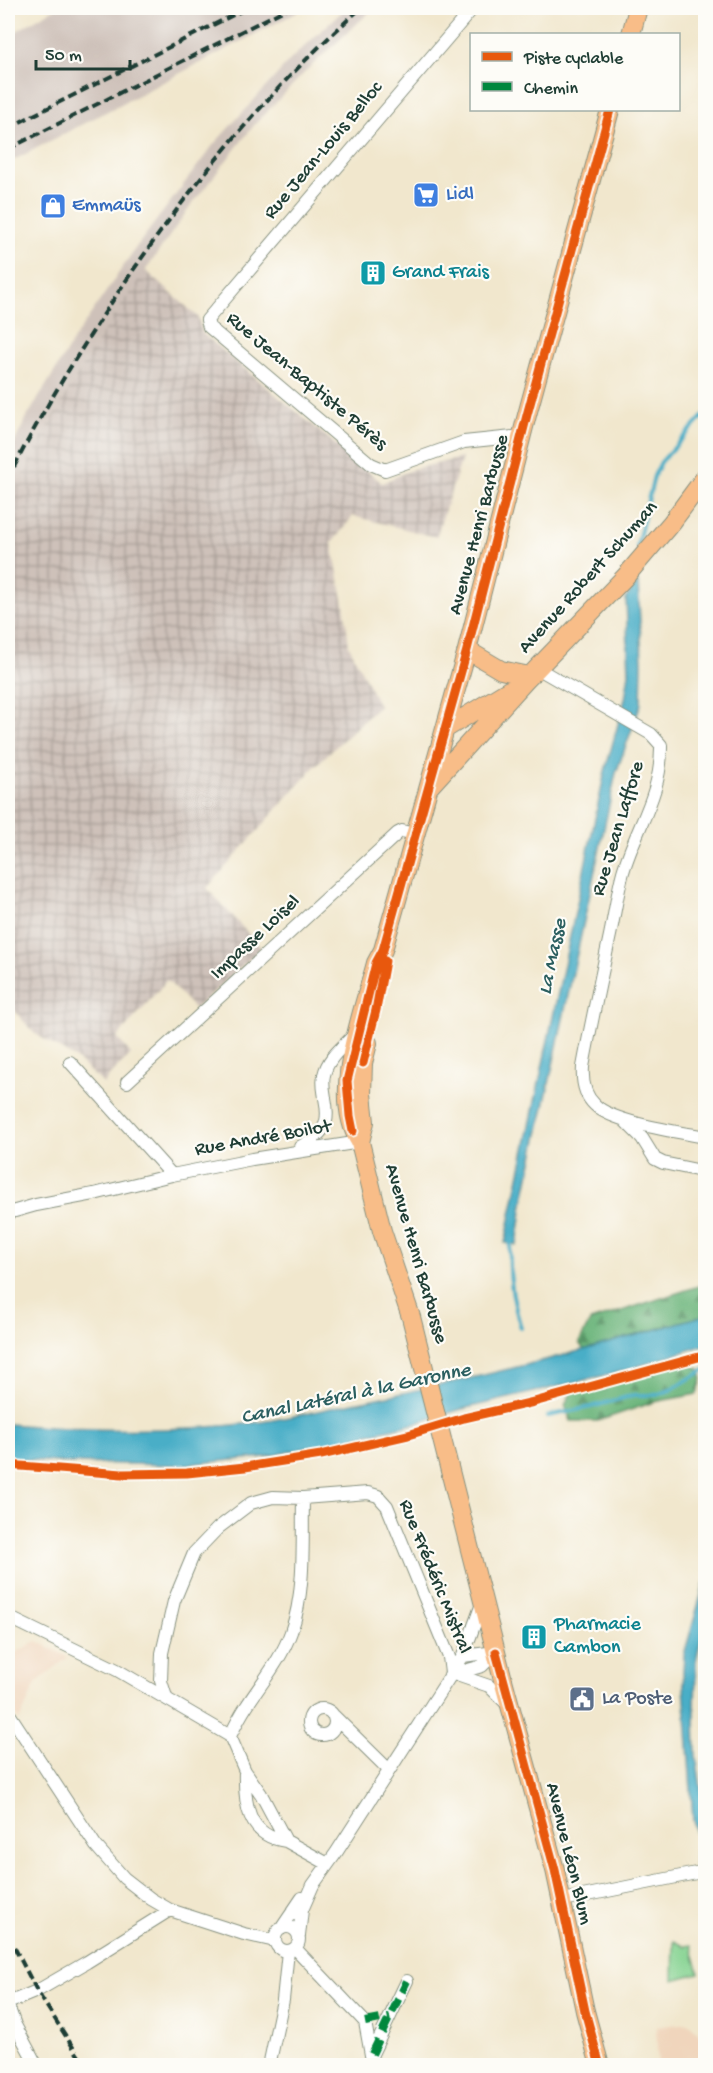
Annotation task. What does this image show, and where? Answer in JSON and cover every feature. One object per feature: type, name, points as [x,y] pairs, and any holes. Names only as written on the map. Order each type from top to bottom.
[{"type":"main road","points":[[629,33],[638,8]]},
{"type":"main road","name":"Avenue Henri Barbusse","points":[[446,1452],[411,1317],[382,1231],[360,1142],[353,1131],[347,1081],[376,963],[383,950],[467,650],[610,111]]},
{"type":"main road","name":"Avenue Robert Schuman","points":[[427,789],[657,541],[705,476]]},
{"type":"main road","points":[[467,650],[501,670],[531,675]]},
{"type":"main road","name":"Avenue Robert Schuman","points":[[443,734],[531,675]]},
{"type":"main road","points":[[443,734],[474,738]]},
{"type":"main road","name":"Avenue Henri Barbusse","points":[[360,1142],[365,1122],[362,1094],[363,1063],[385,965],[383,950]]},
{"type":"main road","points":[[356,1039],[363,1063]]},
{"type":"main road","name":"Avenue Léon Blum","points":[[446,1452],[496,1652],[563,1900],[585,2010],[600,2066]]},
{"type":"street","name":"Rue Jean-Louis Belloc","points":[[207,320],[473,8]]},
{"type":"street","points":[[628,33],[626,28],[632,8]]},
{"type":"street","points":[[638,33],[647,8]]},
{"type":"street","name":"Rue Jean-Baptiste Pérès","points":[[207,320],[209,327],[371,464],[380,469],[385,470],[464,442],[522,436]]},
{"type":"street","name":"Rue Jean Laffore","points":[[531,675],[607,709],[651,734],[661,745],[658,779],[649,809],[634,838],[622,876],[582,1079],[586,1093],[593,1104],[603,1112],[623,1119],[705,1137]]},
{"type":"street","name":"Impasse Loisel","points":[[127,1082],[398,833],[402,831],[414,834]]},
{"type":"street","points":[[291,1152],[319,1136],[325,1129],[327,1119],[322,1084],[324,1073],[336,1052],[355,1034],[361,1019]]},
{"type":"street","name":"Rue André Boilot","points":[[70,1062],[172,1174]]},
{"type":"street","name":"Rue Jean Laffore","points":[[623,1119],[647,1145],[655,1158],[663,1163],[705,1172]]},
{"type":"street","points":[[647,1145],[652,1134],[660,1128]]},
{"type":"street","name":"Rue André Boilot","points":[[8,1213],[172,1174],[360,1142]]},
{"type":"street","name":"Rue Frédéric Mistral","points":[[166,1697],[161,1681],[162,1653],[174,1601],[194,1553],[218,1528],[251,1503],[273,1497],[303,1498],[368,1493],[378,1496],[387,1506],[449,1657],[453,1674]]},
{"type":"street","points":[[230,1736],[275,1665],[293,1625],[300,1589],[303,1498]]},
{"type":"street","points":[[373,2060],[365,2022],[292,1950],[281,1950],[275,1941],[276,1934],[328,1864],[453,1674],[463,1656],[483,1599]]},
{"type":"street","points":[[8,1617],[117,1670],[230,1736],[245,1771],[261,1794],[286,1841]]},
{"type":"street","points":[[463,1656],[496,1652]]},
{"type":"street","points":[[453,1674],[482,1666],[496,1652]]},
{"type":"street","points":[[453,1674],[489,1686],[512,1708]]},
{"type":"street","points":[[8,1712],[96,1846],[124,1878],[151,1899],[170,1910],[244,1934],[275,1941]]},
{"type":"street","points":[[331,1713],[389,1770]]},
{"type":"street","points":[[245,1771],[244,1789],[251,1821],[257,1829],[278,1840],[286,1841],[328,1864]]},
{"type":"street","points":[[563,1900],[705,1871]]},
{"type":"street","points":[[269,2066],[284,2000],[292,1950],[299,1942],[302,1910],[313,1886]]},
{"type":"street","points":[[37,2066],[15,2025],[8,2005],[87,1962],[170,1910]]},
{"type":"street","points":[[281,1929],[292,1928],[299,1936]]},
{"type":"street","points":[[373,2060],[407,1982]]},
{"type":"street","points":[[365,2022],[390,2017]]},
{"type":"shaded area","points":[[56,8],[305,8],[8,163],[8,36]]},
{"type":"shaded area","points":[[346,8],[374,8],[308,69],[255,124],[189,208],[99,337],[46,428],[8,502],[8,455],[27,417],[76,336],[137,246],[214,144],[292,58]]},
{"type":"shaded area","points":[[145,270],[197,316],[203,334],[382,483],[413,469],[462,458],[436,537],[353,516],[332,543],[344,604],[349,646],[379,706],[315,766],[207,888],[261,948],[195,1009],[167,980],[117,1038],[131,1054],[104,1084],[76,1059],[34,1033],[8,1003],[8,502],[46,428],[99,337]]},
{"type":"shaded area","points":[[37,1641],[68,1657],[37,1682],[19,1721],[8,1704],[8,1657]]},
{"type":"shaded area","points":[[688,2023],[705,2039],[705,2065],[658,2065],[656,2027]]},
{"type":"green space","points":[[705,1284],[705,1315],[584,1350],[579,1343],[590,1321]]},
{"type":"green space","points":[[683,1361],[700,1369],[702,1380],[697,1394],[654,1402],[598,1421],[571,1421],[565,1405],[572,1391]]},
{"type":"green space","points":[[674,1941],[684,1946],[691,1945],[699,1973],[673,1980]]},
{"type":"water","points":[[638,582],[642,662],[641,704],[616,773],[523,1204],[517,1245],[505,1243],[605,771],[625,699],[629,673],[626,598]]},
{"type":"water","points":[[705,1315],[705,1345],[623,1371],[462,1409],[409,1425],[266,1457],[179,1465],[67,1463],[8,1458],[8,1424],[134,1429],[198,1428],[261,1422],[493,1373],[621,1340]]},
{"type":"water","points":[[705,1581],[705,1622],[696,1661],[695,1714],[696,1755],[705,1815],[705,1901],[695,1876],[696,1837],[683,1672],[684,1655]]},
{"type":"waterway","name":"La Masse","points":[[637,546],[654,476],[661,462],[706,413]]},
{"type":"waterway","name":"La Masse","points":[[511,1241],[511,1285],[521,1328]]},
{"type":"waterway","points":[[548,1416],[634,1395],[656,1395],[670,1390],[706,1369]]},
{"type":"railway","points":[[8,128],[247,8]]},
{"type":"railway","points":[[8,149],[288,8]]},
{"type":"railway","points":[[8,479],[75,360],[119,291],[173,215],[262,107],[293,73],[361,8]]},
{"type":"railway","points":[[8,1935],[37,1991],[85,2066]]},
{"type":"marked path","points":[[372,2054],[407,1981]]},
{"type":"marked path","points":[[365,2022],[390,2017]]},
{"type":"cycle path","points":[[353,1131],[347,1081],[376,963],[383,950],[467,650],[527,415],[610,111]]},
{"type":"cycle path","points":[[363,1063],[385,961]]},
{"type":"cycle path","points":[[8,1465],[122,1474],[187,1473],[245,1467],[321,1455],[408,1435],[464,1418],[534,1402],[706,1355]]},
{"type":"cycle path","points":[[496,1652],[555,1870],[585,2011],[600,2066]]},
{"type":"place","name":"Lidl","points":[[426,195]]},
{"type":"place","name":"Emmaüs","points":[[53,206]]},
{"type":"place","name":"Grand Frais","points":[[373,273]]},
{"type":"place","name":"Pharmacie Cambon","points":[[534,1637]]},
{"type":"place","name":"La Poste","points":[[582,1699]]},
{"type":"water label","name":"Canal Latéral à la Garonne","points":[[356,1395]]}]
